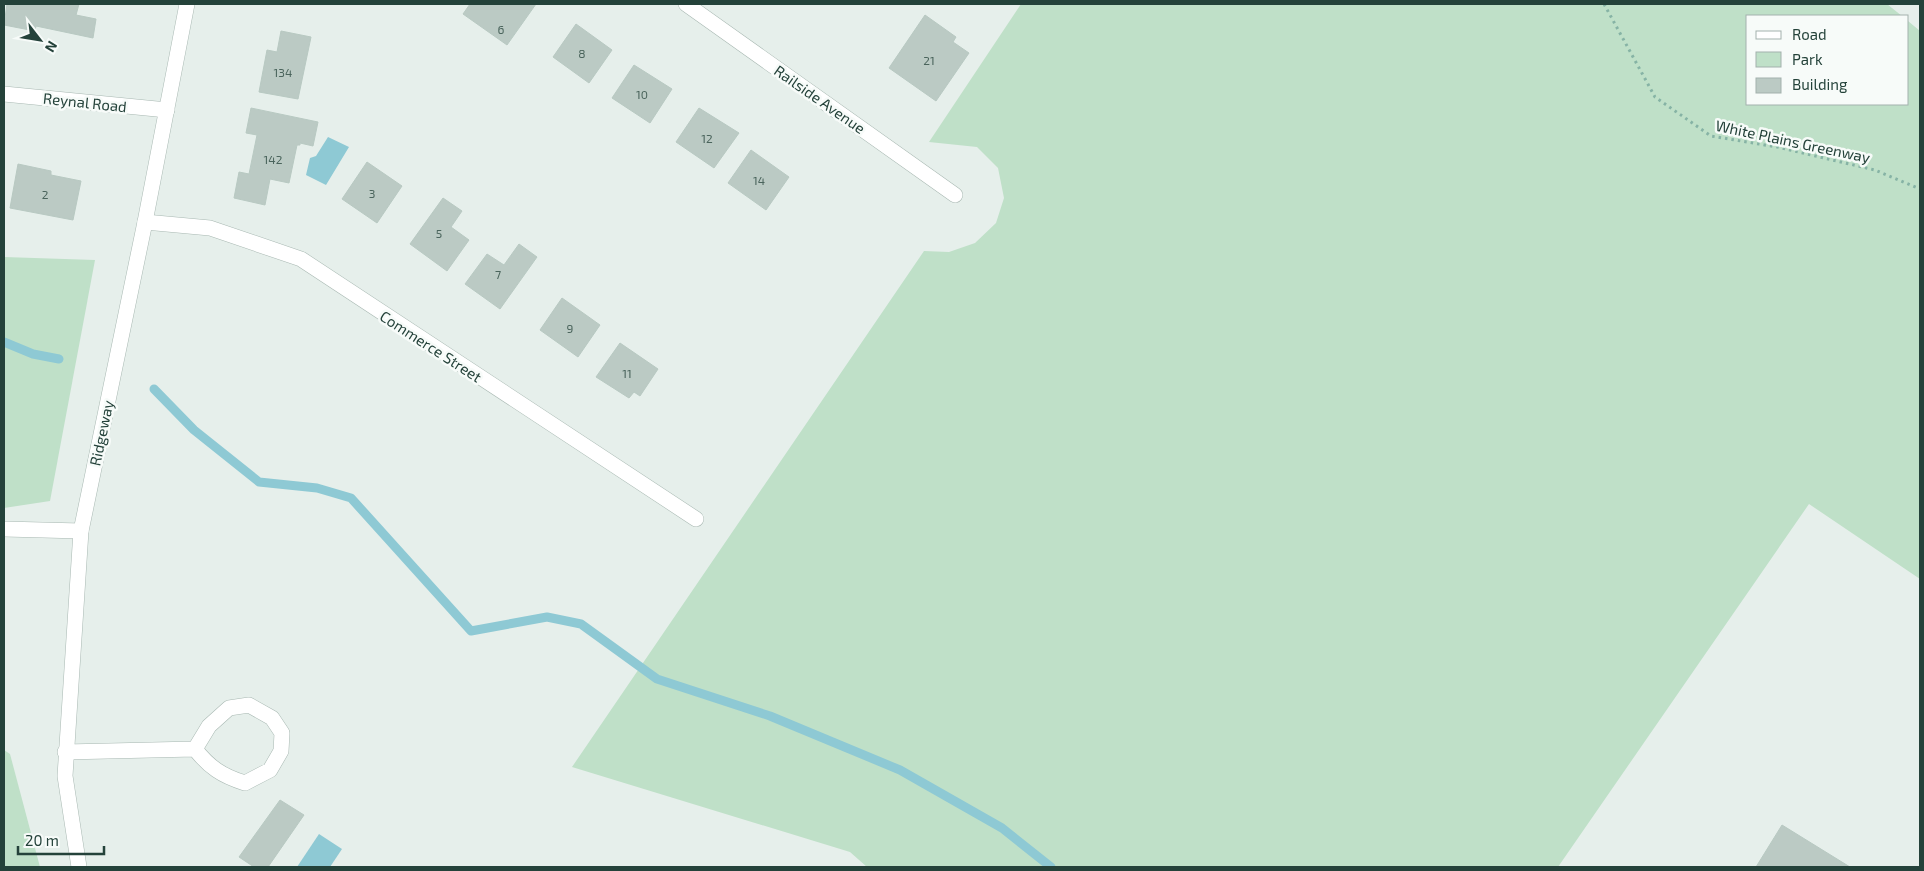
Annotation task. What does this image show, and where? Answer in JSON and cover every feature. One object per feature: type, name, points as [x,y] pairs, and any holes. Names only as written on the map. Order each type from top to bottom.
[{"type":"street","name":"Ridgeway","points":[[79,867],[64,776],[81,531],[145,222],[187,4]]},
{"type":"street","name":"Railside Avenue","points":[[686,4],[954,195]]},
{"type":"street","name":"Reynal Road","points":[[4,94],[167,110]]},
{"type":"street","name":"Commerce Street","points":[[145,222],[210,228],[301,259],[696,520]]},
{"type":"street","points":[[4,529],[81,531]]},
{"type":"street","points":[[250,705],[272,718],[282,733],[281,751],[270,770],[245,783],[229,778],[209,766],[195,749],[209,726],[229,708],[250,705]]},
{"type":"street","points":[[65,752],[195,749]]},
{"type":"path","name":"White Plains Greenway","points":[[1604,4],[1654,97],[1711,136],[1777,147],[1875,170],[1920,189]]},
{"type":"green space","points":[[1021,4],[1887,4],[1901,15],[1746,15],[1746,105],[1909,105],[1909,22],[1920,31],[1920,579],[1809,504],[1558,867],[867,867],[850,852],[572,767],[924,251],[949,252],[975,243],[996,223],[1004,198],[998,168],[977,147],[929,142]]},
{"type":"green space","points":[[4,257],[95,260],[50,501],[4,508]]},
{"type":"green space","points":[[4,750],[10,754],[40,867],[4,867]]},
{"type":"water","points":[[328,137],[349,147],[326,185],[306,175],[310,158],[316,156]]},
{"type":"water","points":[[319,834],[342,849],[330,867],[297,867]]},
{"type":"building","points":[[7,4],[79,4],[76,15],[96,19],[93,38],[36,26],[35,31],[4,25]]},
{"type":"building","points":[[470,4],[536,4],[507,45],[463,14]]},
{"type":"building","points":[[925,15],[956,37],[953,42],[969,53],[936,101],[889,68]]},
{"type":"building","points":[[576,24],[612,50],[589,83],[553,57]]},
{"type":"building","points":[[281,31],[311,37],[298,99],[259,92],[267,50],[277,52]]},
{"type":"building","points":[[634,65],[672,89],[650,123],[612,98]]},
{"type":"building","points":[[251,108],[318,122],[313,146],[300,143],[300,145],[297,145],[289,183],[270,179],[265,205],[234,198],[239,172],[249,174],[257,135],[246,133]]},
{"type":"building","points":[[699,108],[739,133],[714,168],[676,142]]},
{"type":"building","points":[[751,150],[789,177],[766,210],[728,183]]},
{"type":"building","points":[[367,162],[402,186],[377,223],[342,199]]},
{"type":"building","points":[[18,164],[51,171],[51,175],[81,181],[73,220],[10,208]]},
{"type":"building","points":[[443,198],[462,211],[451,227],[469,240],[447,271],[410,244]]},
{"type":"building","points":[[519,244],[537,257],[500,309],[465,284],[487,254],[504,265]]},
{"type":"building","points":[[562,298],[600,325],[578,357],[540,330]]},
{"type":"building","points":[[620,343],[658,369],[640,396],[634,392],[629,398],[596,377]]},
{"type":"building","points":[[280,800],[304,815],[268,867],[254,867],[239,857]]},
{"type":"building","points":[[1782,825],[1850,867],[1756,867]]},
{"type":"waterway","points":[[4,342],[33,354],[59,359]]},
{"type":"waterway","points":[[154,389],[194,430],[259,482],[317,488],[351,498],[471,631],[547,617],[581,624],[657,679],[770,716],[900,770],[1002,828],[1051,867]]}]
